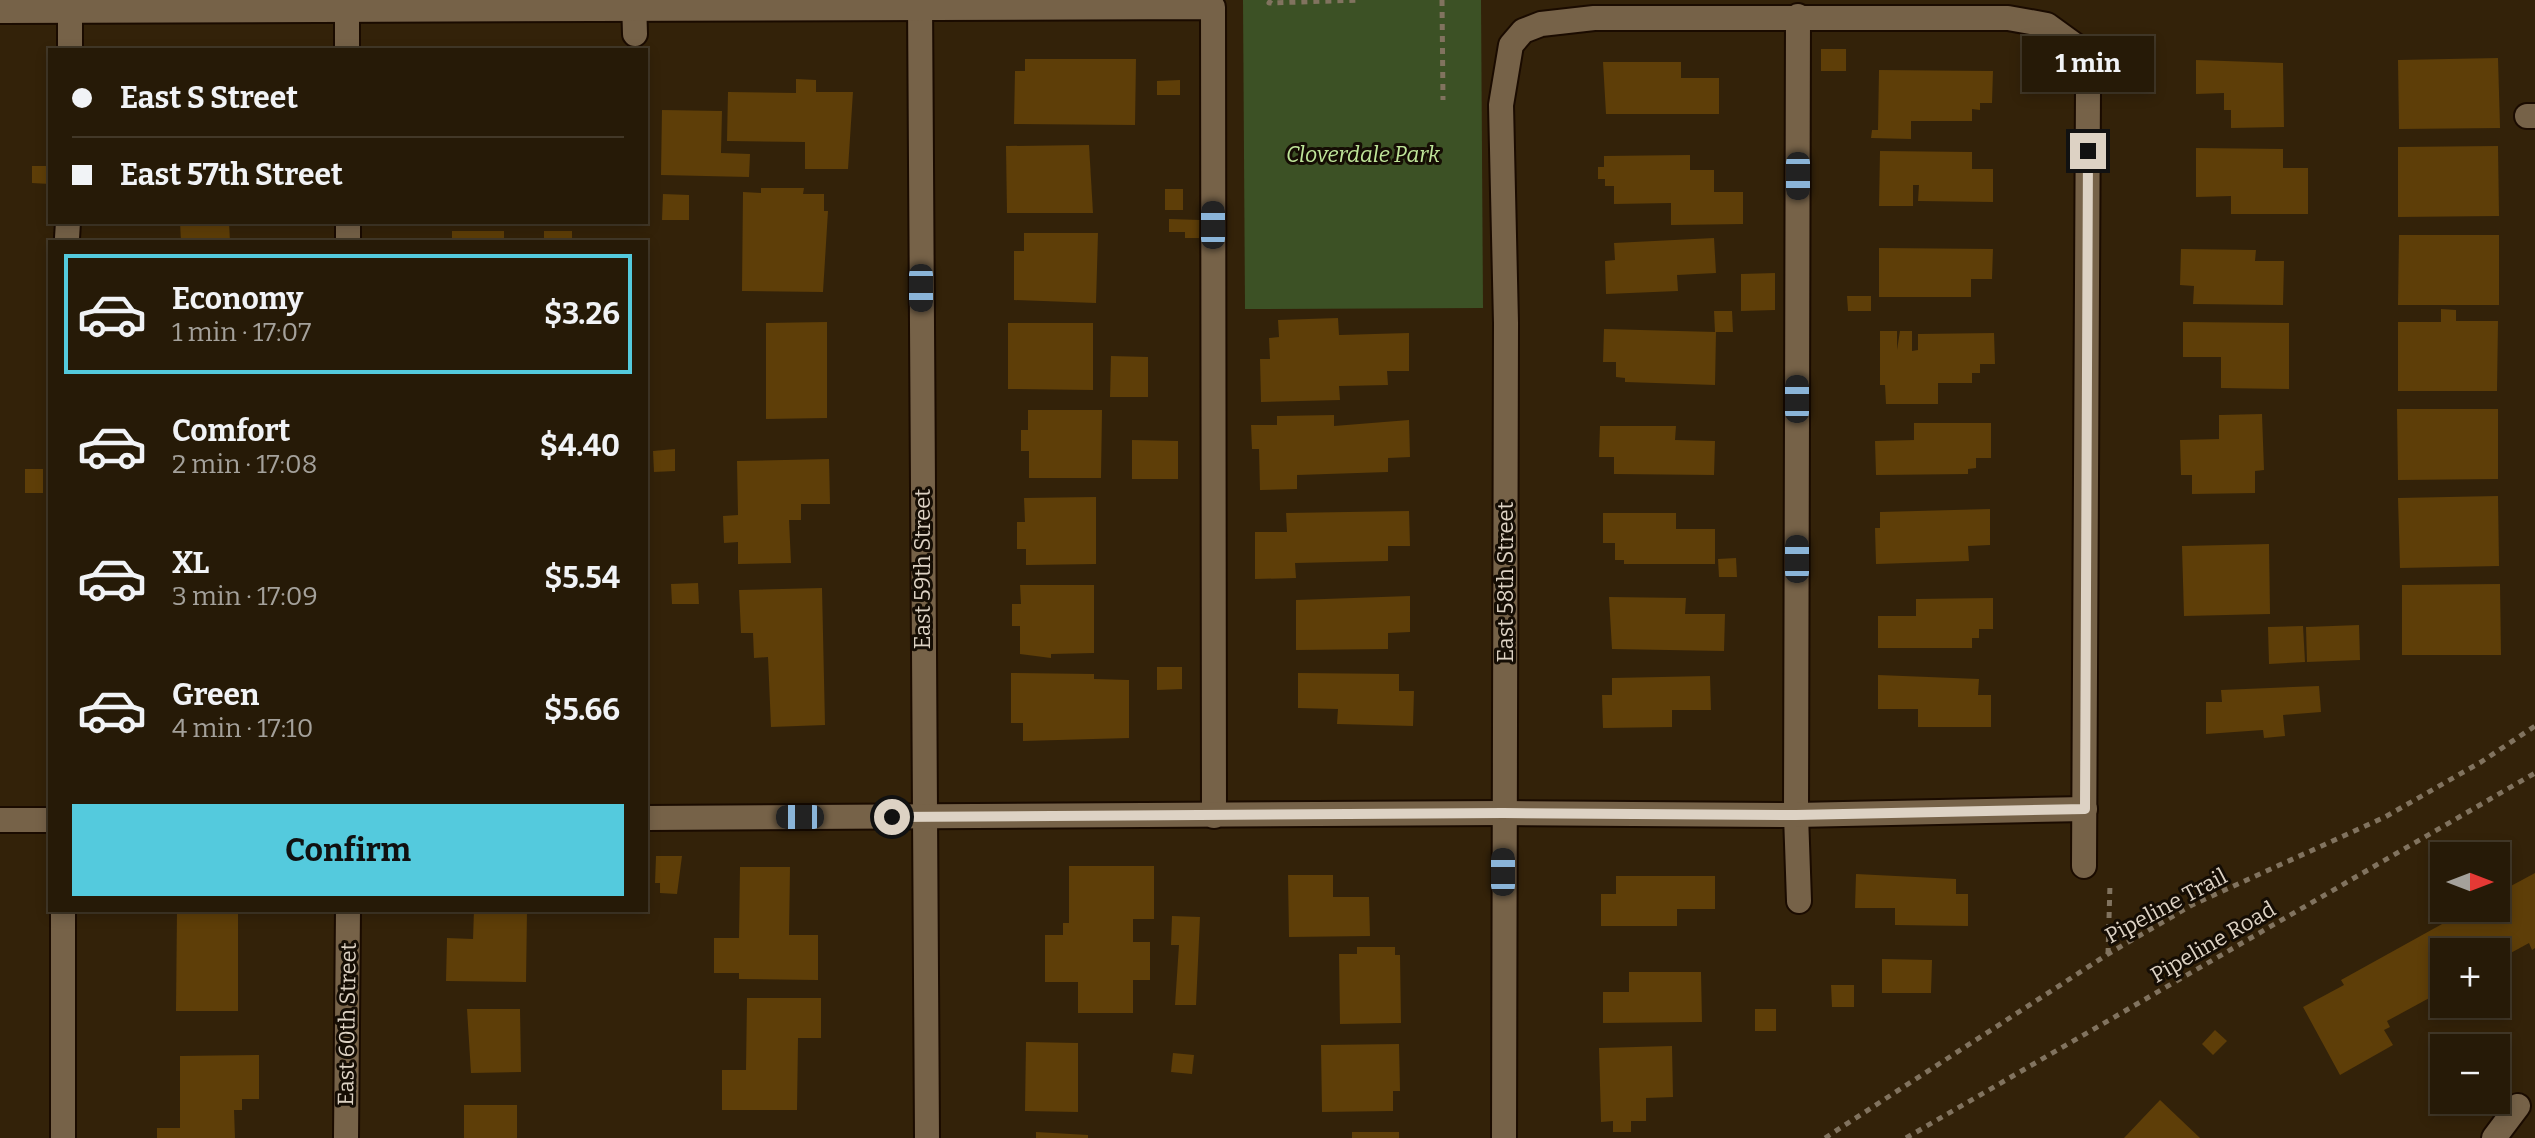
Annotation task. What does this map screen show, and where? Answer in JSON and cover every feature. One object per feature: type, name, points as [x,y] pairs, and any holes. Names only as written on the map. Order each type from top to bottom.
[{"type":"street","name":"East 59th Street","points":[[920,4],[927,1138]]},
{"type":"street","points":[[0,11],[70,6],[347,5],[1213,7],[1214,816]]},
{"type":"street","points":[[347,5],[347,48]]},
{"type":"street","points":[[634,5],[635,34]]},
{"type":"street","points":[[70,6],[70,48]]},
{"type":"street","points":[[1799,901],[1796,815],[1798,16],[2008,18],[2047,25],[2062,34],[2083,57],[2088,90],[2084,866]]},
{"type":"street","name":"East 58th Street","points":[[1504,1138],[1506,323],[1501,105],[1511,45],[1523,31],[1541,24],[1594,18],[1798,16]]},
{"type":"street","points":[[648,818],[1503,813],[1796,815],[2085,809]]},
{"type":"street","points":[[0,820],[48,820]]},
{"type":"street","points":[[63,912],[63,1138]]},
{"type":"street","name":"East 60th Street","points":[[346,1138],[348,912]]},
{"type":"street","points":[[2494,1138],[2518,1106]]},
{"type":"path","points":[[1269,1],[1361,0]]},
{"type":"path","points":[[1442,0],[1443,100]]},
{"type":"path","name":"Pipeline Trail","points":[[1825,1138],[2108,954],[2192,905],[2385,817],[2481,762],[2535,726]]},
{"type":"path","name":"Pipeline Road","points":[[1906,1138],[2535,773]]},
{"type":"path","points":[[2084,866],[2110,874],[2108,954]]},
{"type":"green space","name":"Cloverdale Park","points":[[1243,0],[1481,0],[1483,308],[1245,309]]},
{"type":"building","points":[[1821,49],[1846,49],[1846,71],[1821,71]]},
{"type":"building","points":[[2498,58],[2500,128],[2399,129],[2398,60]]},
{"type":"building","points":[[1025,59],[1136,59],[1135,125],[1014,124],[1015,71],[1025,71]]},
{"type":"building","points":[[2196,60],[2283,63],[2284,127],[2231,128],[2231,110],[2224,110],[2224,93],[2196,94]]},
{"type":"building","points":[[1603,62],[1681,62],[1681,78],[1719,78],[1719,114],[1606,114]]},
{"type":"building","points":[[1879,70],[1993,71],[1992,103],[1980,103],[1980,110],[1972,109],[1972,121],[1911,121],[1911,139],[1871,138],[1872,130],[1878,130]]},
{"type":"building","points":[[796,79],[816,80],[816,92],[853,92],[848,169],[805,169],[805,142],[727,141],[728,92],[796,93]]},
{"type":"building","points":[[1180,80],[1180,95],[1157,95],[1157,81]]},
{"type":"building","points":[[662,110],[722,111],[721,153],[750,154],[749,177],[661,175]]},
{"type":"building","points":[[1089,145],[1093,213],[1007,213],[1006,146]]},
{"type":"building","points":[[2498,146],[2499,216],[2398,217],[2398,147]]},
{"type":"building","points":[[2196,148],[2283,149],[2283,168],[2308,168],[2308,214],[2231,214],[2231,196],[2196,197]]},
{"type":"building","points":[[1880,151],[1972,152],[1972,169],[1993,169],[1993,202],[1918,201],[1919,185],[1913,185],[1913,206],[1879,206]]},
{"type":"building","points":[[1690,155],[1690,170],[1714,170],[1714,192],[1743,192],[1743,224],[1671,225],[1671,203],[1614,204],[1614,186],[1605,186],[1605,179],[1598,179],[1598,167],[1604,167],[1604,156]]},
{"type":"building","points":[[32,166],[48,166],[48,184],[32,183]]},
{"type":"building","points":[[761,188],[804,188],[803,194],[824,194],[824,211],[828,211],[823,292],[742,291],[743,192],[761,193]]},
{"type":"building","points":[[1165,189],[1183,189],[1183,210],[1165,210]]},
{"type":"building","points":[[663,194],[689,195],[689,220],[662,220]]},
{"type":"building","points":[[1169,219],[1200,220],[1199,238],[1185,238],[1185,232],[1169,232]]},
{"type":"building","points":[[180,224],[229,224],[230,240],[181,240]]},
{"type":"building","points":[[452,231],[504,231],[504,240],[452,240]]},
{"type":"building","points":[[544,231],[572,231],[572,240],[544,240]]},
{"type":"building","points":[[1024,233],[1098,233],[1096,303],[1014,300],[1014,251],[1024,251]]},
{"type":"building","points":[[2399,235],[2499,235],[2499,305],[2398,305]]},
{"type":"building","points":[[1714,238],[1716,273],[1677,275],[1678,291],[1606,294],[1605,261],[1615,260],[1614,243]]},
{"type":"building","points":[[1879,248],[1993,249],[1992,279],[1971,279],[1971,297],[1879,297]]},
{"type":"building","points":[[2181,249],[2256,250],[2255,261],[2284,261],[2283,305],[2193,304],[2194,286],[2180,285]]},
{"type":"building","points":[[1775,273],[1775,310],[1741,311],[1741,274]]},
{"type":"building","points":[[1847,296],[1871,296],[1871,311],[1848,311]]},
{"type":"building","points":[[2441,309],[2456,310],[2456,321],[2498,321],[2497,391],[2398,391],[2398,322],[2441,322]]},
{"type":"building","points":[[1714,311],[1732,311],[1733,332],[1715,332]]},
{"type":"building","points":[[1338,318],[1339,335],[1409,333],[1409,371],[1387,371],[1388,385],[1339,386],[1340,400],[1261,402],[1260,359],[1270,359],[1269,338],[1279,337],[1278,320]]},
{"type":"building","points":[[827,322],[827,418],[766,419],[766,323]]},
{"type":"building","points":[[2183,322],[2289,323],[2289,389],[2221,388],[2221,357],[2183,357]]},
{"type":"building","points":[[1008,323],[1093,323],[1093,390],[1008,389]]},
{"type":"building","points":[[1604,329],[1716,332],[1715,385],[1625,382],[1625,378],[1616,377],[1616,362],[1603,362]]},
{"type":"building","points":[[1880,331],[1897,331],[1897,350],[1900,331],[1912,331],[1912,351],[1918,350],[1918,334],[1994,333],[1995,364],[1980,364],[1980,373],[1972,373],[1972,383],[1938,383],[1938,404],[1886,404],[1885,385],[1880,385]]},
{"type":"building","points":[[1111,356],[1148,357],[1148,397],[1110,397]]},
{"type":"building","points":[[2397,409],[2498,409],[2498,479],[2398,480]]},
{"type":"building","points":[[1028,410],[1102,410],[1101,478],[1029,478],[1029,451],[1021,451],[1021,430],[1028,430]]},
{"type":"building","points":[[2262,414],[2264,470],[2255,471],[2255,493],[2192,494],[2192,475],[2181,475],[2180,440],[2219,439],[2219,415]]},
{"type":"building","points":[[1334,415],[1334,426],[1409,420],[1410,457],[1388,458],[1388,472],[1297,475],[1297,489],[1260,490],[1259,449],[1252,449],[1251,425],[1277,425],[1277,416]]},
{"type":"building","points":[[1914,423],[1991,423],[1991,458],[1976,458],[1976,468],[1968,469],[1968,474],[1876,475],[1875,441],[1914,440]]},
{"type":"building","points":[[1600,426],[1676,426],[1675,440],[1715,441],[1714,475],[1614,474],[1614,457],[1599,457]]},
{"type":"building","points":[[1132,440],[1178,441],[1178,479],[1132,479]]},
{"type":"building","points":[[675,449],[675,471],[654,472],[653,451]]},
{"type":"building","points":[[829,459],[830,504],[801,504],[801,520],[789,520],[791,563],[738,564],[738,542],[724,543],[723,516],[738,515],[737,461]]},
{"type":"building","points":[[25,469],[43,469],[43,493],[25,493]]},
{"type":"building","points":[[2498,496],[2499,566],[2400,568],[2398,498]]},
{"type":"building","points":[[1096,497],[1096,564],[1026,565],[1026,549],[1017,549],[1017,522],[1025,522],[1024,498]]},
{"type":"building","points":[[1990,509],[1990,545],[1968,546],[1969,561],[1876,564],[1875,528],[1880,528],[1880,512]]},
{"type":"building","points":[[1409,511],[1410,546],[1388,546],[1388,561],[1295,563],[1296,578],[1255,579],[1255,532],[1287,532],[1286,513]]},
{"type":"building","points":[[1603,513],[1676,513],[1676,529],[1715,529],[1715,564],[1624,564],[1624,560],[1615,560],[1615,543],[1603,543]]},
{"type":"building","points":[[2269,544],[2270,614],[2184,616],[2182,546]]},
{"type":"building","points":[[1736,558],[1737,577],[1719,577],[1718,559]]},
{"type":"building","points":[[698,583],[699,604],[672,604],[671,584]]},
{"type":"building","points":[[2500,584],[2501,655],[2402,655],[2402,585]]},
{"type":"building","points":[[1020,585],[1094,585],[1094,653],[1051,654],[1051,658],[1020,654],[1020,626],[1012,626],[1012,604],[1021,604]]},
{"type":"building","points":[[822,588],[825,725],[771,727],[768,657],[754,658],[753,633],[741,633],[739,590]]},
{"type":"building","points":[[1410,596],[1410,632],[1388,633],[1388,649],[1296,650],[1296,600]]},
{"type":"building","points":[[1609,597],[1686,598],[1685,614],[1725,614],[1724,651],[1612,649]]},
{"type":"building","points":[[1993,598],[1993,629],[1979,629],[1979,638],[1972,638],[1972,648],[1878,648],[1878,616],[1916,616],[1916,599]]},
{"type":"building","points":[[2359,625],[2360,660],[2307,662],[2306,627]]},
{"type":"building","points":[[2303,626],[2305,662],[2269,664],[2268,627]]},
{"type":"building","points":[[1157,667],[1182,667],[1182,689],[1157,690]]},
{"type":"building","points":[[1011,673],[1094,674],[1094,679],[1129,680],[1129,738],[1023,741],[1023,723],[1011,723]]},
{"type":"building","points":[[1298,673],[1399,674],[1399,691],[1414,691],[1413,726],[1337,724],[1338,709],[1298,708]]},
{"type":"building","points":[[1878,675],[1979,679],[1978,695],[1991,695],[1991,727],[1918,727],[1918,709],[1878,709]]},
{"type":"building","points":[[1710,676],[1711,710],[1672,710],[1672,727],[1603,728],[1602,695],[1612,695],[1612,678]]},
{"type":"building","points":[[2319,686],[2321,712],[2283,715],[2285,736],[2264,738],[2263,730],[2206,734],[2206,702],[2222,702],[2221,690]]},
{"type":"building","points":[[656,856],[682,856],[677,894],[660,893],[660,883],[655,883]]},
{"type":"building","points":[[1069,866],[1154,866],[1154,919],[1133,919],[1133,942],[1150,942],[1150,980],[1133,980],[1133,1013],[1078,1013],[1078,982],[1045,982],[1045,935],[1063,935],[1063,923],[1069,923]]},
{"type":"building","points":[[740,867],[790,867],[789,935],[818,935],[818,980],[739,979],[739,973],[714,973],[714,938],[739,938]]},
{"type":"building","points":[[2535,873],[2535,948],[2532,950],[2529,943],[2510,953],[2510,938],[2430,938],[2430,998],[2387,1021],[2390,1027],[2384,1030],[2393,1045],[2340,1075],[2303,1007],[2344,985],[2341,980],[2446,922],[2510,922],[2510,886]]},
{"type":"building","points":[[1856,874],[1956,879],[1956,894],[1968,894],[1968,926],[1895,925],[1895,908],[1855,908]]},
{"type":"building","points":[[1288,875],[1333,875],[1333,897],[1369,897],[1370,936],[1289,937]]},
{"type":"building","points":[[1616,876],[1715,876],[1715,909],[1677,909],[1677,926],[1601,926],[1601,894],[1616,894]]},
{"type":"building","points":[[177,912],[238,912],[238,1011],[176,1011]]},
{"type":"building","points":[[474,912],[527,912],[526,982],[446,981],[447,938],[473,939]]},
{"type":"building","points":[[1172,916],[1200,917],[1196,1005],[1175,1005],[1179,945],[1171,945]]},
{"type":"building","points":[[1357,947],[1395,947],[1395,955],[1400,955],[1401,1023],[1340,1024],[1339,954],[1357,954]]},
{"type":"building","points":[[1882,959],[1932,960],[1931,993],[1882,993]]},
{"type":"building","points":[[1629,972],[1701,972],[1702,1022],[1603,1023],[1603,992],[1629,992]]},
{"type":"building","points":[[1831,985],[1854,985],[1854,1007],[1832,1007]]},
{"type":"building","points":[[747,998],[821,998],[821,1038],[798,1038],[797,1110],[722,1110],[722,1070],[746,1070]]},
{"type":"building","points":[[467,1009],[520,1009],[521,1072],[471,1073]]},
{"type":"building","points":[[1755,1009],[1776,1009],[1776,1031],[1755,1031]]},
{"type":"building","points":[[2215,1030],[2227,1041],[2213,1055],[2202,1044]]},
{"type":"building","points":[[1026,1042],[1078,1043],[1078,1112],[1025,1111]]},
{"type":"building","points":[[1399,1044],[1400,1091],[1393,1091],[1393,1111],[1322,1112],[1321,1045]]},
{"type":"building","points":[[1672,1046],[1673,1097],[1646,1098],[1646,1121],[1631,1121],[1631,1132],[1613,1132],[1613,1121],[1601,1122],[1599,1048]]},
{"type":"building","points":[[1173,1053],[1194,1055],[1192,1074],[1171,1072]]},
{"type":"building","points":[[259,1055],[259,1099],[242,1099],[242,1110],[234,1110],[235,1138],[157,1138],[157,1128],[180,1128],[180,1056]]},
{"type":"building","points":[[2160,1100],[2200,1138],[2124,1138]]},
{"type":"building","points":[[464,1105],[517,1105],[517,1138],[464,1138]]},
{"type":"building","points":[[1036,1132],[1088,1135],[1088,1138],[1036,1138]]},
{"type":"building","points":[[1352,1132],[1399,1132],[1399,1138],[1352,1138]]},
{"type":"route","points":[[892,817],[1503,813],[1796,815],[2085,809],[2088,151]]}]
